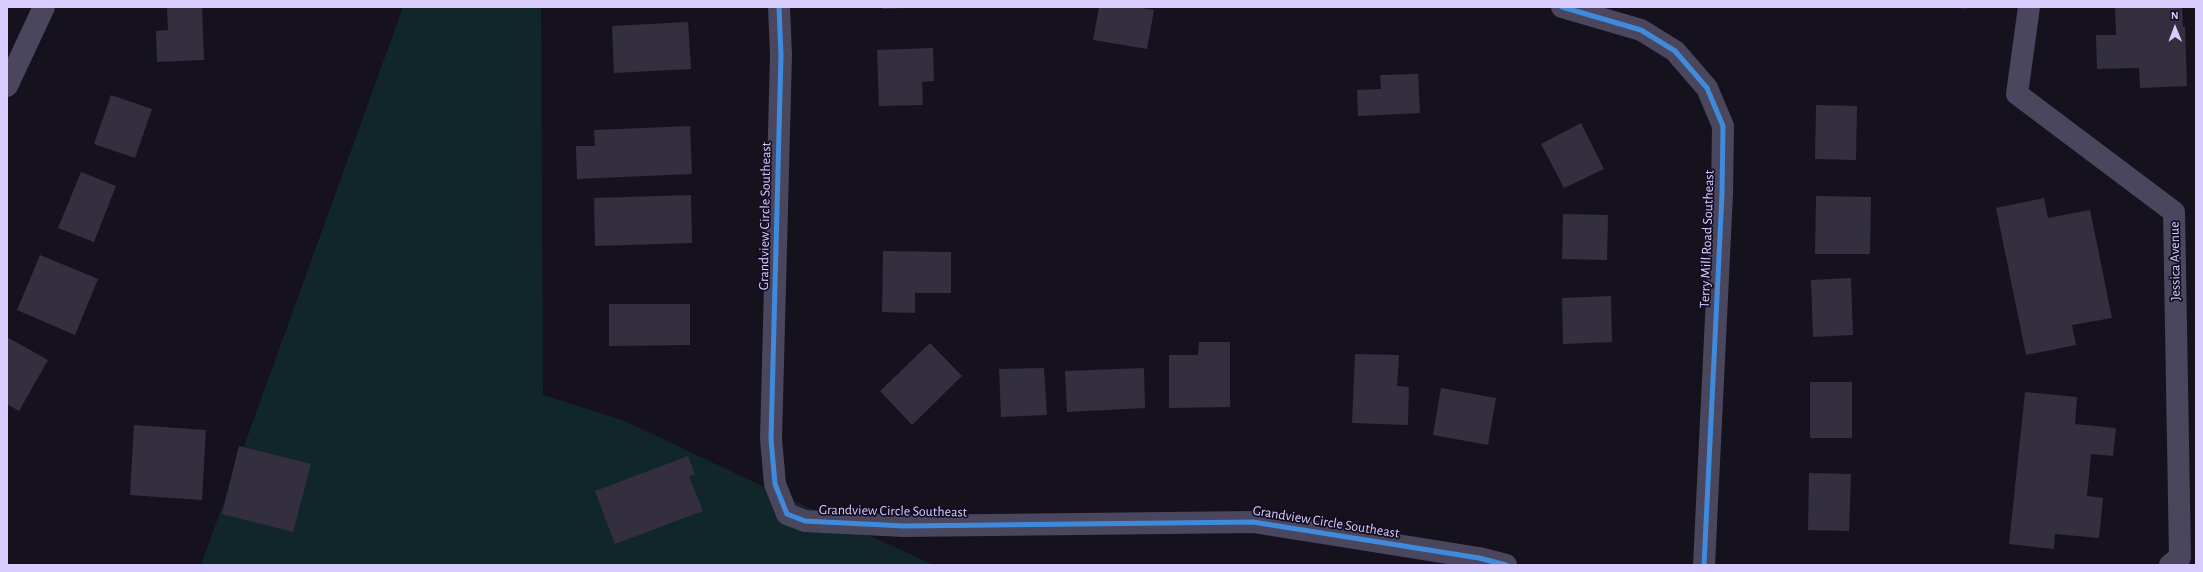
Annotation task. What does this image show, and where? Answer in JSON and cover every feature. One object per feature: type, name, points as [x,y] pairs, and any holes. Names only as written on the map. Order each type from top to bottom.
[{"type":"street","points":[[7,86],[44,7]]},
{"type":"street","name":"Grandview Circle Southeast","points":[[779,7],[781,55],[772,439],[775,484],[787,514],[805,521],[904,526],[1253,522],[1479,558],[1506,565]]},
{"type":"street","name":"Terry Mill Road Southeast","points":[[1562,7],[1641,30],[1675,50],[1707,88],[1723,126],[1722,194],[1704,565]]},
{"type":"street","name":"Jessica Avenue","points":[[2029,7],[2017,94],[2174,212],[2180,558],[2170,565]]},
{"type":"green space","points":[[403,7],[541,7],[543,395],[625,421],[783,496],[934,565],[201,565]]},
{"type":"building","points":[[167,7],[202,7],[204,60],[157,62],[156,31],[168,30]]},
{"type":"building","points":[[883,7],[905,7],[905,8],[883,9]]},
{"type":"building","points":[[1099,7],[1135,7],[1154,10],[1147,49],[1093,40]]},
{"type":"building","points":[[1952,7],[1967,7],[1967,9]]},
{"type":"building","points":[[2115,7],[2182,7],[2183,27],[2185,27],[2187,86],[2140,88],[2139,68],[2097,69],[2096,35],[2116,35]]},
{"type":"building","points":[[688,22],[691,69],[614,73],[612,26]]},
{"type":"building","points":[[933,48],[934,81],[922,82],[923,105],[879,106],[877,50]]},
{"type":"building","points":[[1418,74],[1420,113],[1358,116],[1357,90],[1381,89],[1380,75]]},
{"type":"building","points":[[111,95],[152,109],[135,158],[94,144]]},
{"type":"building","points":[[1816,105],[1857,106],[1856,160],[1815,159]]},
{"type":"building","points":[[1581,123],[1604,169],[1564,188],[1541,144]]},
{"type":"building","points":[[690,126],[692,174],[577,179],[576,146],[595,146],[594,130]]},
{"type":"building","points":[[81,172],[116,186],[94,242],[58,228]]},
{"type":"building","points":[[691,195],[692,243],[595,246],[594,198]]},
{"type":"building","points":[[1816,196],[1871,197],[1870,254],[1815,254]]},
{"type":"building","points":[[2044,198],[2048,218],[2090,210],[2112,318],[2072,325],[2076,345],[2026,355],[1996,208]]},
{"type":"building","points":[[1563,214],[1608,215],[1607,260],[1562,259]]},
{"type":"building","points":[[883,251],[951,252],[951,293],[915,293],[915,313],[882,312]]},
{"type":"building","points":[[40,255],[98,279],[75,335],[17,310]]},
{"type":"building","points":[[1851,278],[1853,335],[1813,337],[1811,280]]},
{"type":"building","points":[[1611,296],[1612,342],[1563,344],[1562,298]]},
{"type":"building","points":[[609,304],[690,304],[690,345],[609,346]]},
{"type":"building","points":[[7,337],[48,360],[19,411],[7,404]]},
{"type":"building","points":[[1199,342],[1230,342],[1230,407],[1169,408],[1169,355],[1198,355]]},
{"type":"building","points":[[930,343],[962,376],[912,425],[880,391]]},
{"type":"building","points":[[1355,354],[1399,355],[1397,386],[1409,387],[1408,425],[1352,423]]},
{"type":"building","points":[[1044,368],[1047,415],[1001,417],[999,369]]},
{"type":"building","points":[[1144,368],[1145,408],[1067,412],[1065,371]]},
{"type":"building","points":[[1810,382],[1852,382],[1852,438],[1810,438]]},
{"type":"building","points":[[1441,388],[1496,398],[1488,445],[1433,435]]},
{"type":"building","points":[[2025,392],[2077,397],[2075,424],[2116,428],[2113,456],[2091,454],[2087,496],[2103,498],[2099,538],[2055,534],[2054,549],[2009,544]]},
{"type":"building","points":[[134,425],[206,430],[202,500],[130,495]]},
{"type":"building","points":[[239,446],[311,464],[293,532],[222,514]]},
{"type":"building","points":[[688,456],[695,474],[689,476],[703,511],[615,544],[595,491]]},
{"type":"building","points":[[1809,473],[1851,474],[1849,531],[1808,530]]},
{"type":"cycle path","points":[[779,7],[781,55],[771,439],[775,484],[787,514],[805,521],[904,526],[1253,522],[1479,558],[1506,565]]},
{"type":"cycle path","points":[[1562,7],[1641,30],[1675,51],[1707,88],[1723,126],[1722,194],[1704,565]]}]
